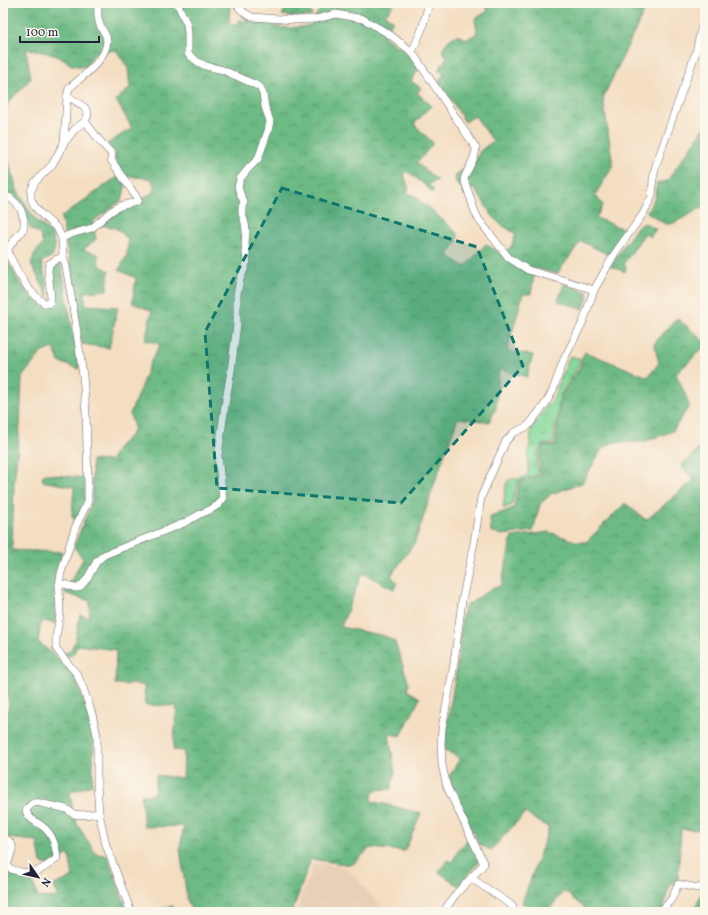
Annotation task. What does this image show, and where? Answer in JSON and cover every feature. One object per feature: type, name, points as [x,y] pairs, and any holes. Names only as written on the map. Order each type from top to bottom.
[{"type":"street","points":[[64,143],[67,96],[69,88],[97,62],[104,52],[106,45],[106,37],[99,23],[98,3]]},
{"type":"street","points":[[59,585],[65,584],[78,588],[84,584],[97,560],[104,555],[184,523],[210,510],[218,505],[223,499],[218,456],[238,324],[237,294],[247,261],[245,244],[246,231],[242,214],[244,202],[238,187],[240,179],[258,159],[270,121],[260,88],[223,70],[206,66],[188,54],[187,24],[177,3]]},
{"type":"street","points":[[236,3],[239,9],[252,18],[295,20],[316,19],[336,14],[363,19],[389,34],[412,52],[476,148],[476,154],[464,179],[479,220],[509,258],[528,270],[594,290]]},
{"type":"street","points":[[412,52],[422,29],[429,3]]},
{"type":"street","points":[[443,912],[456,894],[484,864],[447,787],[442,765],[441,744],[442,728],[453,670],[462,601],[474,543],[481,497],[494,466],[510,436],[528,426],[546,403],[553,390],[564,358],[583,322],[594,290],[615,252],[643,214],[652,196],[656,165],[696,52],[705,21]]},
{"type":"street","points":[[67,96],[82,106],[88,112],[88,116],[64,143],[52,165],[35,182],[31,191],[31,199],[34,207],[57,228],[62,238],[63,257],[66,266],[83,376],[86,413],[88,502],[75,528],[61,573],[59,585],[60,615],[56,637],[56,648],[77,674],[92,714],[97,735],[97,784],[99,813],[106,845],[131,912]]},
{"type":"street","points":[[62,238],[92,228],[110,212],[120,206],[136,202],[138,200],[111,160],[112,154],[85,121]]},
{"type":"street","points":[[3,198],[9,197],[17,204],[21,210],[24,220],[24,228],[8,248],[9,255],[28,288],[46,304],[50,302],[51,298],[48,271],[49,264],[63,257]]},
{"type":"street","points":[[3,838],[12,843],[13,847],[7,866],[10,870],[20,872],[36,872],[55,860],[57,858],[57,854],[48,831],[27,815],[26,811],[29,806],[35,802],[65,808],[72,814],[99,813]]},
{"type":"street","points":[[471,878],[510,904],[513,907],[513,912]]},
{"type":"street","points":[[659,912],[673,898],[678,884],[698,888],[705,886]]},
{"type":"street","points":[[618,912],[624,912]]},
{"type":"highlighted area","points":[[282,188],[477,247],[523,366],[401,503],[217,488],[205,332]]},
{"type":"shaded area","points":[[314,862],[347,868],[386,912],[296,912]]},
{"type":"green space","points":[[3,3],[230,3],[229,23],[237,26],[239,20],[267,24],[281,28],[311,25],[318,12],[324,6],[323,3],[395,3],[385,15],[393,20],[384,37],[404,50],[420,67],[411,81],[421,88],[417,93],[432,106],[414,124],[433,143],[417,163],[437,180],[428,185],[434,190],[432,193],[426,186],[407,171],[404,175],[409,189],[405,191],[418,198],[424,206],[426,205],[458,234],[458,239],[448,255],[465,267],[486,244],[502,255],[512,245],[516,234],[500,224],[491,214],[475,189],[464,189],[458,186],[455,180],[456,175],[461,171],[472,170],[480,151],[493,141],[475,116],[465,122],[439,81],[444,74],[438,70],[447,57],[442,51],[446,43],[457,35],[467,39],[476,34],[475,19],[488,11],[484,3],[496,3],[499,8],[506,3],[648,3],[603,98],[613,166],[595,195],[603,205],[596,218],[626,230],[609,255],[581,241],[557,274],[535,268],[531,294],[523,294],[507,351],[533,355],[527,377],[499,369],[496,408],[489,422],[458,418],[415,542],[391,576],[397,583],[394,589],[362,573],[341,627],[385,636],[395,642],[409,684],[407,690],[420,698],[401,736],[389,734],[395,771],[391,789],[374,790],[371,801],[421,813],[405,851],[370,848],[352,865],[311,859],[292,912],[192,912],[187,899],[180,848],[184,826],[144,827],[141,795],[151,795],[155,790],[156,775],[183,778],[184,751],[173,750],[177,706],[145,705],[144,685],[115,684],[116,650],[77,645],[71,656],[64,656],[62,653],[69,652],[75,642],[80,615],[89,617],[90,601],[64,593],[83,559],[74,547],[92,501],[92,460],[110,461],[119,446],[131,435],[134,428],[130,414],[150,363],[160,344],[145,340],[152,311],[132,303],[136,278],[119,270],[127,255],[128,240],[122,232],[116,228],[99,225],[155,191],[152,179],[128,176],[122,200],[92,222],[96,239],[83,250],[98,254],[99,265],[109,271],[107,290],[85,292],[85,305],[118,307],[109,348],[82,344],[73,279],[61,217],[122,172],[115,160],[115,153],[107,144],[132,128],[116,100],[130,88],[128,68],[116,50],[95,53],[85,67],[72,65],[53,54],[26,49],[31,78],[8,103],[3,118]]},
{"type":"green space","points":[[289,3],[312,3],[307,10],[312,13],[312,16],[296,17],[282,15]]},
{"type":"green space","points":[[705,127],[705,206],[672,224],[665,224],[647,212],[655,197],[657,183],[667,181]]},
{"type":"green space","points":[[3,143],[17,190],[35,219],[51,233],[55,246],[53,256],[41,262],[49,298],[31,264],[35,253],[43,244],[40,235],[30,228],[22,205],[11,194],[3,195]]},
{"type":"green space","points":[[645,223],[656,229],[650,237],[645,233],[624,263],[626,268],[625,272],[610,266],[637,227]]},
{"type":"green space","points":[[3,237],[7,241],[6,252],[9,263],[18,280],[32,297],[45,307],[54,295],[53,268],[61,263],[79,369],[59,362],[54,348],[42,352],[22,377],[20,426],[14,483],[12,550],[62,552],[56,582],[55,623],[41,621],[38,642],[56,656],[74,674],[90,718],[94,742],[92,785],[70,792],[72,807],[77,824],[96,854],[107,855],[128,912],[3,912],[3,872],[13,873],[33,883],[38,898],[58,897],[54,885],[73,877],[69,854],[49,865],[41,863],[37,841],[3,836],[3,735],[9,706],[3,655]]},
{"type":"green space","points":[[564,284],[587,292],[588,297],[583,309],[558,301]]},
{"type":"green space","points":[[677,318],[705,342],[705,346],[676,374],[689,406],[673,431],[643,442],[613,442],[602,449],[582,483],[551,494],[540,504],[533,531],[502,535],[491,532],[490,517],[514,508],[519,482],[540,475],[539,454],[543,446],[555,445],[561,396],[580,367],[581,360],[585,352],[648,377],[659,363],[654,344]]},
{"type":"green space","points":[[570,356],[579,359],[578,366],[560,395],[553,443],[542,445],[537,454],[538,474],[517,482],[512,505],[503,508],[508,480],[522,478],[528,474],[528,458],[532,427],[554,397]]},
{"type":"green space","points":[[705,443],[705,830],[681,829],[678,880],[670,885],[662,912],[589,912],[564,891],[547,912],[544,912],[522,903],[549,828],[525,813],[491,850],[480,845],[459,806],[449,777],[460,758],[444,750],[457,666],[462,617],[466,606],[494,587],[501,586],[512,537],[549,532],[578,542],[586,542],[625,503],[646,520],[694,480],[681,466]]},
{"type":"green space","points":[[46,474],[85,478],[85,501],[75,521],[72,516],[74,487],[43,481],[42,476]]},
{"type":"green space","points":[[468,839],[480,861],[459,886],[439,872],[447,860],[452,862],[458,851]]},
{"type":"green space","points":[[703,890],[705,891],[705,912],[693,912]]},
{"type":"green space","points":[[173,906],[174,912],[157,912],[156,910]]}]
